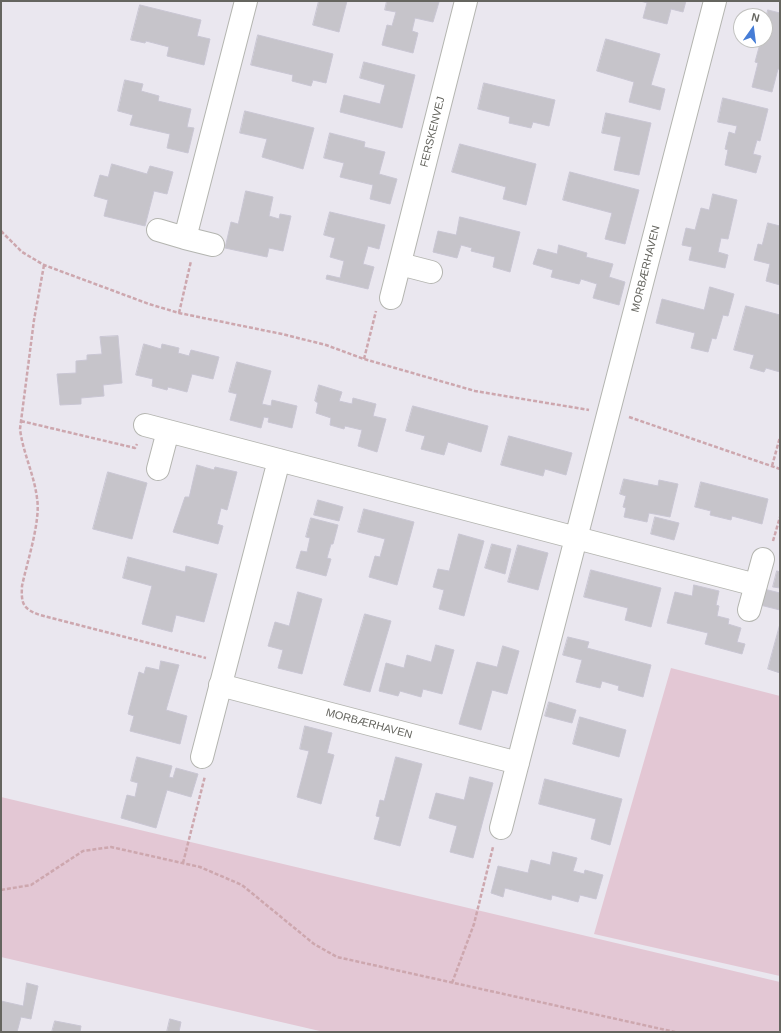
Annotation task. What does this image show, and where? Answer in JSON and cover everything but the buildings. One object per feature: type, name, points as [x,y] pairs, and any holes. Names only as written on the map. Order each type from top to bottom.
[{"type":"street","points":[[185,238],[246,1]]},
{"type":"street","name":"FERSKENVEJ","points":[[391,298],[466,1]]},
{"type":"street","name":"MORBÆRHAVEN","points":[[501,828],[715,1]]},
{"type":"street","points":[[158,230],[213,245]]},
{"type":"street","points":[[400,264],[431,272]]},
{"type":"street","points":[[145,425],[756,585]]},
{"type":"street","points":[[158,469],[168,431]]},
{"type":"street","points":[[202,757],[279,460]]},
{"type":"street","points":[[749,610],[763,559]]},
{"type":"street","name":"MORBÆRHAVEN","points":[[220,685],[518,763]]},
{"type":"path","points":[[1,231],[22,252],[44,265],[150,304],[179,313],[282,334],[326,345],[364,359],[475,392],[634,418],[780,469]]},
{"type":"path","points":[[179,313],[193,252],[185,238]]},
{"type":"path","points":[[44,265],[34,320],[20,429],[22,444],[34,481],[38,500],[38,514],[22,586],[24,606],[28,611],[40,615],[226,664]]},
{"type":"path","points":[[364,359],[378,300],[391,298]]},
{"type":"path","points":[[21,421],[135,448],[145,425]]},
{"type":"path","points":[[772,466],[780,437]]},
{"type":"path","points":[[183,863],[208,762],[202,757]]},
{"type":"path","points":[[452,982],[474,924],[496,833],[501,828]]},
{"type":"path","points":[[1,890],[31,884],[84,851],[112,847],[200,867],[242,885],[314,944],[337,957],[675,1032]]},
{"type":"shaded area","points":[[671,668],[780,696],[780,976],[594,934]]},
{"type":"shaded area","points":[[1,797],[780,982],[780,1032],[324,1032],[1,957]]}]
